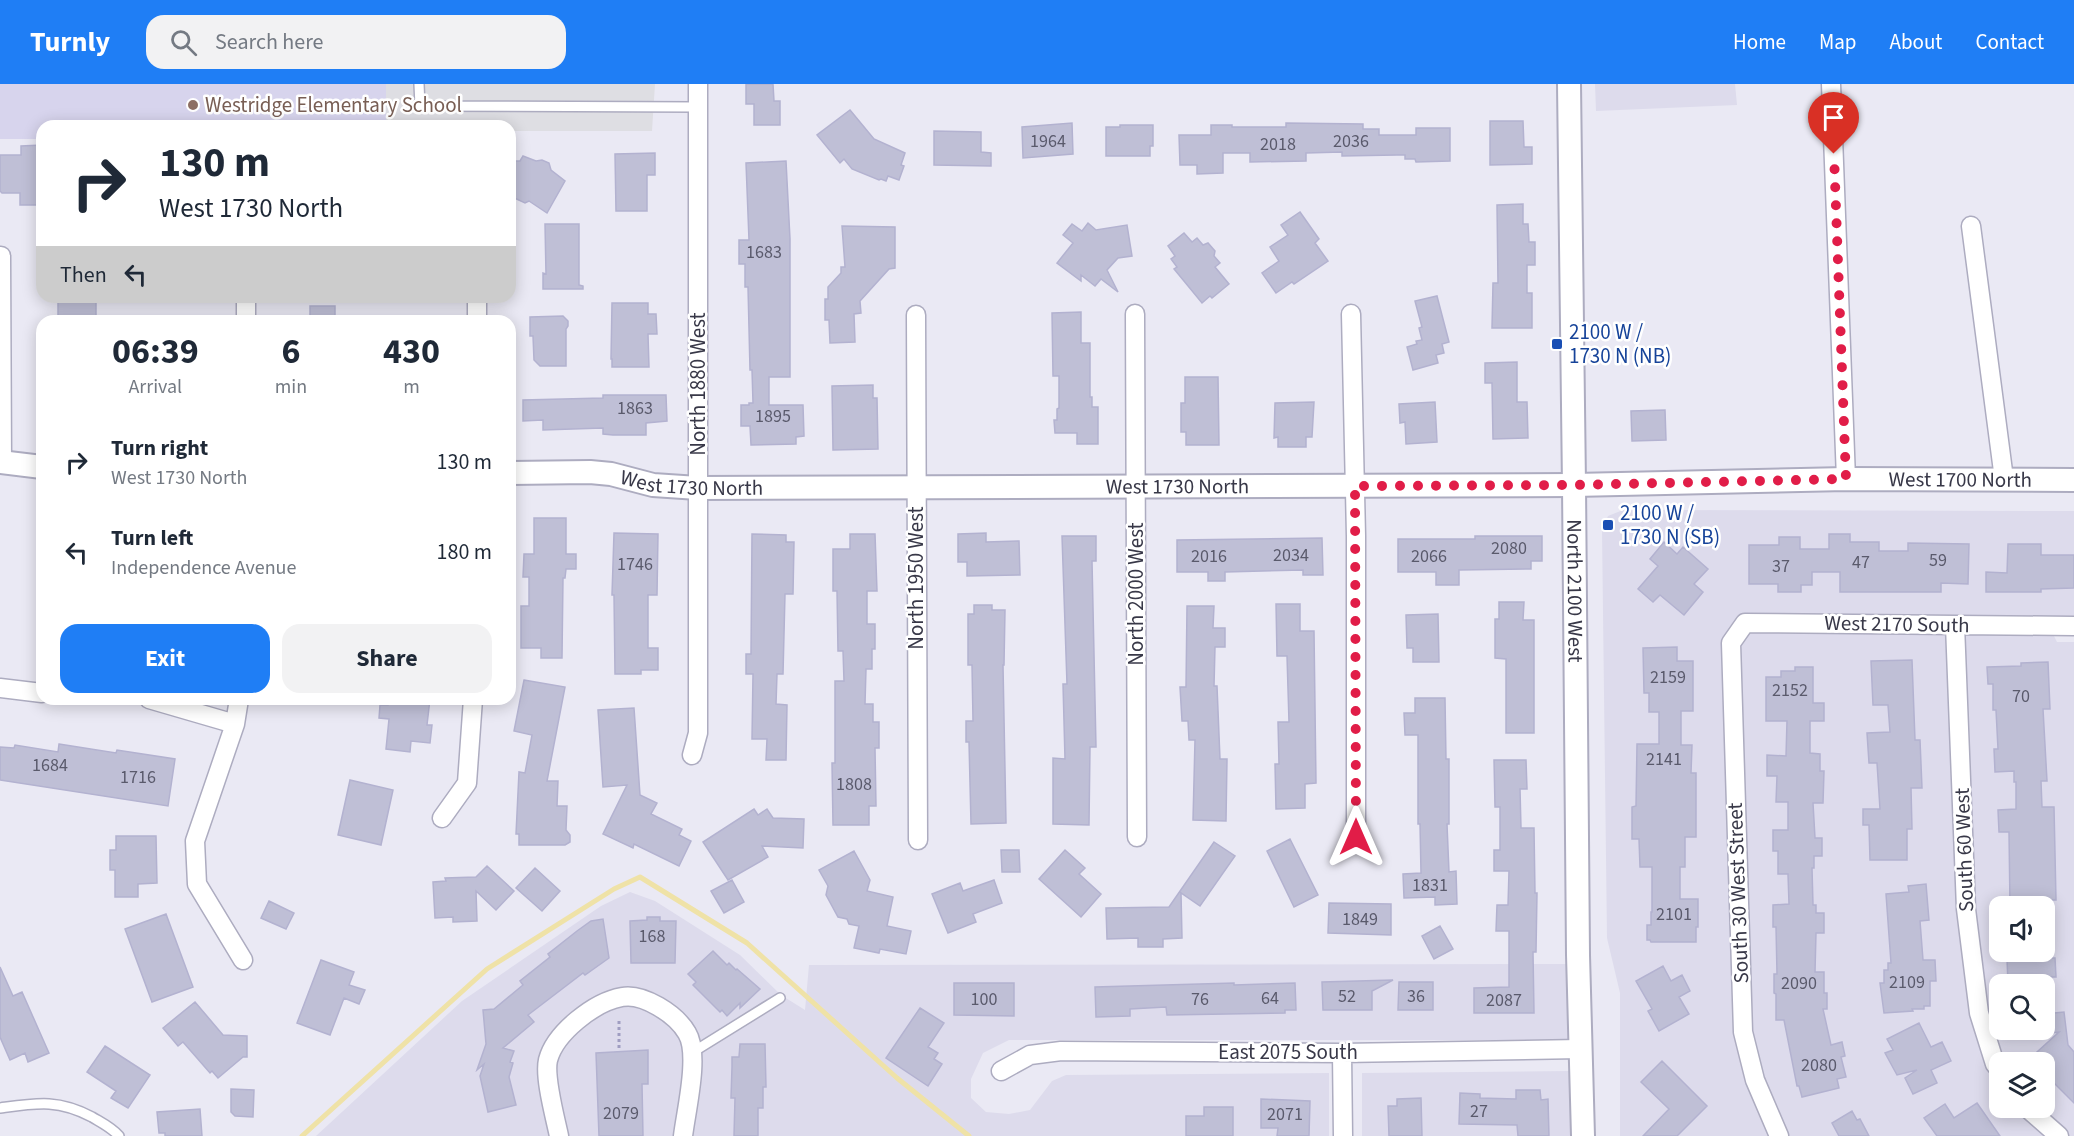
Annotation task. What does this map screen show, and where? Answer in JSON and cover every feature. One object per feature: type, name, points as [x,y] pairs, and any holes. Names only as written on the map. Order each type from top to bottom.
[{"type":"street","name":"North 1880 West","points":[[692,755],[698,733],[698,84]]},
{"type":"street","name":"North 2100 West","points":[[1569,84],[1578,955],[1583,1136]]},
{"type":"street","points":[[1831,84],[1846,479]]},
{"type":"street","points":[[1971,226],[2004,479]]},
{"type":"street","points":[[1,256],[1,463],[36,466]]},
{"type":"street","name":"North 2000 West","points":[[1135,314],[1137,837]]},
{"type":"street","points":[[1351,314],[1355,486],[1356,837]]},
{"type":"street","name":"North 1950 West","points":[[916,315],[918,840]]},
{"type":"street","name":"West 1730 North","points":[[516,473],[590,472],[611,474],[653,485],[698,488],[1574,485],[1846,479]]},
{"type":"street","name":"West 1700 North","points":[[1846,479],[2074,480]]},
{"type":"street","name":"West 2170 South","points":[[1731,644],[1745,622],[2074,626]]},
{"type":"street","name":"South 60 West","points":[[1955,625],[1966,909],[1979,1013],[1991,1052]]},
{"type":"street","name":"South 30 West Street","points":[[1731,644],[1743,1032],[1755,1080],[1779,1136]]},
{"type":"street","points":[[0,688],[36,692]]},
{"type":"street","points":[[170,705],[235,724]]},
{"type":"street","points":[[238,705],[235,724],[195,841],[198,884],[243,960]]},
{"type":"street","points":[[442,818],[467,783],[473,705]]},
{"type":"street","points":[[559,1136],[548,1076],[548,1062],[554,1044],[563,1033],[592,1011],[607,1002],[623,997],[646,1001],[674,1018],[688,1033],[693,1052],[683,1136]]},
{"type":"street","name":"East 2075 South","points":[[1001,1071],[1030,1055],[1061,1051],[1342,1053],[1580,1049]]},
{"type":"street","points":[[1342,1053],[1342,1136]]},
{"type":"street","points":[[2039,1118],[2059,1136]]},
{"type":"lane","points":[[419,84],[420,106],[698,107]]},
{"type":"lane","points":[[693,1052],[780,998]]},
{"type":"lane","points":[[0,1108],[40,1102],[74,1107],[111,1127],[119,1136]]},
{"type":"path","points":[[619,1021],[619,1050]]},
{"type":"shaded area","name":"Westridge Elementary School","points":[[0,84],[386,84],[386,120],[36,120],[36,139],[0,139]]},
{"type":"shaded area","points":[[386,84],[655,84],[652,131],[516,131],[516,120],[386,120]]},
{"type":"shaded area","points":[[1595,84],[1735,84],[1737,105],[1596,111]]},
{"type":"shaded area","points":[[1623,510],[2074,511],[2074,616],[2044,616],[2057,642],[2074,642],[2074,1136],[1620,1136],[1620,993],[1607,938],[1602,530],[1608,516]]},
{"type":"shaded area","points":[[630,892],[655,901],[740,955],[781,995],[805,1010],[809,965],[1569,964],[1571,1040],[1009,1040],[983,1053],[971,1079],[971,1098],[986,1112],[1009,1114],[1030,1110],[1052,1081],[1066,1075],[1329,1073],[1329,1136],[316,1136],[462,1001],[601,906]]},
{"type":"shaded area","points":[[1570,1071],[1573,1136],[1362,1136],[1362,1073]]},
{"type":"building","points":[[746,84],[773,84],[774,101],[780,101],[780,125],[754,125],[754,104],[746,104]]},
{"type":"building","points":[[850,110],[874,139],[905,153],[901,165],[904,166],[899,180],[888,176],[886,181],[879,180],[852,169],[844,159],[840,163],[817,135]]},
{"type":"building","points":[[1490,121],[1523,121],[1524,147],[1532,147],[1532,164],[1490,165]]},
{"type":"building","points":[[1072,123],[1073,154],[1023,158],[1022,127]]},
{"type":"building","points":[[1286,123],[1363,124],[1363,129],[1379,129],[1379,135],[1416,135],[1416,128],[1450,128],[1450,161],[1416,162],[1415,159],[1405,159],[1405,155],[1342,156],[1342,152],[1306,153],[1306,161],[1250,162],[1250,153],[1223,153],[1223,173],[1197,174],[1197,165],[1180,165],[1179,135],[1211,135],[1211,125],[1286,127]]},
{"type":"building","points":[[1120,125],[1153,125],[1153,146],[1150,146],[1150,156],[1106,156],[1106,127],[1120,127]]},
{"type":"building","points":[[934,131],[981,132],[981,152],[991,153],[991,166],[934,165]]},
{"type":"building","points":[[36,145],[36,205],[20,205],[20,193],[0,191],[0,155],[21,155],[21,146]]},
{"type":"building","points":[[655,153],[655,175],[647,175],[647,211],[616,211],[615,154]]},
{"type":"building","points":[[523,156],[549,163],[551,170],[565,181],[547,213],[529,201],[525,203],[516,199],[516,161],[520,161]]},
{"type":"building","points":[[786,161],[790,239],[790,377],[769,377],[769,405],[803,405],[804,436],[796,437],[796,444],[751,445],[750,426],[741,426],[741,405],[753,403],[748,287],[745,287],[745,264],[739,264],[739,240],[749,240],[746,163]]},
{"type":"building","points":[[1523,204],[1523,224],[1528,224],[1529,242],[1535,242],[1535,265],[1527,265],[1527,293],[1532,293],[1532,328],[1492,328],[1493,283],[1498,283],[1497,205]]},
{"type":"building","points":[[1300,212],[1319,239],[1315,243],[1328,261],[1276,293],[1262,273],[1279,261],[1270,247],[1288,235],[1281,225]]},
{"type":"building","points":[[1088,223],[1096,230],[1127,225],[1132,256],[1118,258],[1107,270],[1118,292],[1101,279],[1095,286],[1081,275],[1081,281],[1057,263],[1073,243],[1063,235],[1072,224],[1082,231]]},
{"type":"building","points":[[545,224],[579,224],[579,285],[583,286],[583,289],[543,289],[543,273],[546,274]]},
{"type":"building","points":[[842,226],[895,227],[895,268],[889,269],[860,301],[861,313],[854,314],[855,342],[830,343],[829,320],[825,320],[825,299],[828,299],[828,287],[841,273],[841,267],[845,267]]},
{"type":"building","points":[[1184,233],[1192,242],[1197,238],[1203,245],[1208,243],[1215,251],[1214,256],[1220,263],[1215,267],[1229,284],[1202,303],[1174,269],[1177,267],[1171,259],[1175,256],[1168,246]]},
{"type":"building","points":[[1437,296],[1449,342],[1442,344],[1444,353],[1436,355],[1438,363],[1413,370],[1407,347],[1422,340],[1419,328],[1422,327],[1415,301]]},
{"type":"building","points":[[58,303],[96,303],[96,315],[58,315]]},
{"type":"building","points":[[612,303],[648,303],[648,314],[656,314],[657,334],[648,334],[649,367],[612,367]]},
{"type":"building","points":[[310,306],[335,306],[335,315],[310,315]]},
{"type":"building","points":[[1081,312],[1081,343],[1090,343],[1090,397],[1092,397],[1092,407],[1098,407],[1098,444],[1077,444],[1077,433],[1055,433],[1054,420],[1057,420],[1057,409],[1059,408],[1059,376],[1053,376],[1052,313]]},
{"type":"building","points":[[563,316],[568,321],[566,366],[540,366],[534,360],[530,317]]},
{"type":"building","points":[[1517,362],[1517,402],[1527,402],[1528,438],[1493,439],[1492,383],[1485,383],[1485,363]]},
{"type":"building","points":[[1185,377],[1218,377],[1219,445],[1186,445],[1186,432],[1181,432],[1181,403],[1185,403]]},
{"type":"building","points":[[873,385],[873,398],[877,398],[878,449],[833,450],[832,386]]},
{"type":"building","points":[[603,395],[666,395],[667,421],[646,423],[646,435],[613,435],[603,434],[603,428],[543,430],[543,420],[523,421],[523,400],[603,398]]},
{"type":"building","points":[[1314,402],[1312,437],[1306,437],[1306,447],[1278,447],[1278,437],[1274,438],[1275,403]]},
{"type":"building","points":[[1435,402],[1437,442],[1406,444],[1405,422],[1400,423],[1399,404]]},
{"type":"building","points":[[1665,410],[1666,440],[1632,441],[1631,411]]},
{"type":"building","points":[[534,518],[566,518],[566,554],[576,554],[576,569],[566,569],[565,578],[563,578],[562,658],[541,658],[541,648],[521,648],[521,606],[529,606],[529,577],[523,577],[524,554],[534,554]]},
{"type":"building","points":[[614,533],[658,534],[657,595],[648,595],[648,648],[658,648],[658,670],[641,670],[641,674],[615,674],[614,595],[612,595]]},
{"type":"building","points":[[986,533],[986,542],[1019,541],[1020,575],[967,576],[967,562],[958,562],[958,534]]},
{"type":"building","points":[[752,534],[786,535],[786,542],[794,542],[793,594],[785,594],[783,674],[777,674],[776,704],[787,705],[786,760],[766,760],[767,739],[752,739],[753,674],[746,674],[746,654],[751,654]]},
{"type":"building","points":[[850,534],[875,534],[877,591],[867,591],[867,624],[875,624],[875,649],[872,649],[872,669],[866,669],[865,704],[873,704],[873,722],[879,722],[879,748],[875,748],[876,806],[869,806],[869,825],[833,825],[832,763],[835,763],[835,681],[844,681],[843,651],[838,651],[837,591],[833,591],[833,549],[850,549]]},
{"type":"building","points":[[1829,534],[1850,534],[1850,542],[1879,542],[1879,551],[1908,551],[1908,543],[1969,544],[1968,584],[1941,583],[1941,592],[1840,592],[1840,572],[1812,572],[1812,585],[1801,585],[1801,592],[1778,592],[1778,584],[1749,584],[1749,545],[1779,545],[1779,537],[1800,537],[1800,549],[1829,549]]},
{"type":"building","points":[[1062,536],[1096,536],[1096,561],[1092,561],[1096,747],[1090,747],[1089,825],[1053,824],[1053,758],[1065,759],[1063,684],[1067,684]]},
{"type":"building","points":[[1475,536],[1542,536],[1542,561],[1531,561],[1531,569],[1459,570],[1459,585],[1436,585],[1436,572],[1398,572],[1398,539],[1475,539]]},
{"type":"building","points":[[1322,538],[1323,575],[1303,575],[1303,570],[1225,572],[1225,581],[1208,581],[1208,572],[1177,572],[1177,540]]},
{"type":"building","points":[[1664,542],[1677,554],[1683,547],[1708,569],[1694,584],[1703,592],[1684,615],[1660,595],[1653,602],[1638,589],[1658,566],[1650,559]]},
{"type":"building","points":[[2008,544],[2041,544],[2041,555],[2074,555],[2074,588],[2041,589],[2041,592],[1986,592],[1986,572],[2007,573]]},
{"type":"building","points":[[1499,602],[1524,602],[1523,620],[1534,620],[1534,733],[1506,733],[1506,659],[1495,658],[1495,619],[1499,619]]},
{"type":"building","points":[[1276,604],[1300,604],[1300,631],[1314,631],[1316,783],[1305,784],[1305,808],[1276,809],[1275,764],[1279,764],[1278,722],[1289,722],[1287,656],[1277,656]]},
{"type":"building","points":[[974,605],[992,605],[992,610],[1005,610],[1003,665],[1006,823],[971,824],[969,742],[966,742],[966,721],[973,721],[972,665],[968,665],[968,614],[974,614]]},
{"type":"building","points":[[1187,606],[1214,606],[1213,628],[1225,628],[1225,647],[1215,647],[1214,686],[1217,686],[1220,759],[1227,759],[1226,821],[1193,820],[1195,740],[1189,740],[1188,721],[1182,721],[1180,687],[1186,687]]},
{"type":"building","points":[[1438,614],[1439,662],[1413,662],[1413,648],[1407,648],[1406,615]]},
{"type":"building","points":[[1677,647],[1677,661],[1693,661],[1693,711],[1681,711],[1681,745],[1692,745],[1691,773],[1696,773],[1696,837],[1685,837],[1685,867],[1680,867],[1680,899],[1698,899],[1698,927],[1696,927],[1696,942],[1651,942],[1647,940],[1647,925],[1651,925],[1652,867],[1640,867],[1639,839],[1632,839],[1632,807],[1636,806],[1637,744],[1659,744],[1659,712],[1649,712],[1649,693],[1644,693],[1643,648]]},
{"type":"building","points":[[1912,660],[1915,740],[1920,740],[1922,788],[1911,788],[1912,829],[1907,829],[1907,860],[1870,860],[1869,825],[1863,825],[1863,809],[1880,809],[1877,763],[1869,763],[1867,733],[1890,732],[1888,705],[1873,705],[1871,661]]},
{"type":"building","points":[[2048,662],[2050,709],[2043,709],[2047,781],[2041,781],[2042,807],[2054,807],[2056,900],[2055,896],[2010,896],[2009,832],[1999,832],[1998,810],[2016,809],[2016,782],[2014,782],[2014,771],[1995,772],[1994,749],[1998,749],[1996,710],[1993,710],[1993,684],[1988,684],[1987,667],[2021,666],[2021,663]]},
{"type":"building","points":[[1795,667],[1813,667],[1813,703],[1824,703],[1824,721],[1810,721],[1810,753],[1820,754],[1820,771],[1824,771],[1823,803],[1813,803],[1815,838],[1822,838],[1822,856],[1814,856],[1813,905],[1816,905],[1816,913],[1824,913],[1824,933],[1816,933],[1815,972],[1824,972],[1827,1009],[1823,1009],[1831,1045],[1842,1042],[1845,1056],[1841,1057],[1846,1077],[1837,1079],[1839,1088],[1802,1097],[1799,1086],[1797,1086],[1784,1020],[1776,1020],[1776,994],[1774,993],[1774,974],[1777,974],[1773,905],[1789,904],[1788,874],[1778,874],[1778,851],[1773,851],[1773,830],[1788,830],[1788,802],[1776,802],[1777,776],[1767,776],[1767,755],[1786,756],[1787,721],[1766,721],[1766,677],[1781,677],[1781,671],[1795,671]]},
{"type":"building","points":[[524,680],[565,687],[547,781],[558,781],[557,806],[567,806],[566,830],[570,835],[570,842],[565,845],[519,845],[519,834],[516,834],[519,772],[525,773],[532,735],[514,731]]},
{"type":"building","points":[[1415,698],[1445,698],[1446,759],[1449,759],[1449,824],[1447,824],[1449,872],[1456,871],[1457,904],[1435,905],[1435,897],[1404,898],[1403,874],[1421,873],[1420,824],[1418,824],[1418,735],[1405,735],[1404,713],[1415,713]]},
{"type":"building","points":[[380,705],[429,705],[427,725],[432,725],[430,743],[411,741],[410,752],[386,749],[389,719],[379,718]]},
{"type":"building","points":[[634,708],[640,795],[657,803],[651,814],[682,829],[679,835],[691,841],[679,866],[634,844],[633,848],[603,834],[627,785],[603,787],[598,710]]},
{"type":"building","points":[[59,744],[175,759],[168,806],[0,780],[0,747],[14,748],[15,745],[58,752]]},
{"type":"building","points":[[1494,760],[1526,760],[1527,789],[1520,789],[1521,828],[1534,828],[1535,893],[1537,893],[1536,952],[1533,952],[1534,1013],[1474,1013],[1474,988],[1509,987],[1509,931],[1496,931],[1497,905],[1508,905],[1509,871],[1494,871],[1494,850],[1500,850],[1500,807],[1495,807]]},
{"type":"building","points":[[350,780],[393,790],[381,845],[338,835]]},
{"type":"building","points":[[754,809],[758,815],[767,809],[773,818],[804,819],[803,848],[762,846],[768,857],[728,880],[703,842]]},
{"type":"building","points":[[116,836],[156,836],[157,883],[138,884],[138,897],[115,897],[115,870],[110,870],[110,850],[116,850]]},
{"type":"building","points":[[1290,839],[1318,895],[1294,907],[1267,851]]},
{"type":"building","points":[[1214,842],[1235,856],[1200,906],[1181,893],[1182,938],[1163,939],[1163,947],[1138,947],[1138,938],[1107,939],[1106,908],[1169,907]]},
{"type":"building","points":[[1001,850],[1019,850],[1020,872],[1002,872]]},
{"type":"building","points":[[1065,850],[1085,868],[1079,874],[1101,894],[1081,917],[1039,879]]},
{"type":"building","points":[[854,851],[870,880],[867,891],[893,897],[887,926],[911,931],[906,954],[880,949],[879,953],[854,948],[859,926],[849,924],[847,919],[838,917],[826,895],[828,886],[819,870]]},
{"type":"building","points":[[487,866],[514,891],[496,910],[476,891],[477,921],[453,922],[453,917],[435,918],[433,882],[446,881],[445,878],[476,877]]},
{"type":"building","points":[[535,868],[560,891],[542,911],[516,888]]},
{"type":"building","points":[[732,880],[744,902],[724,913],[711,891]]},
{"type":"building","points":[[994,880],[1002,903],[973,914],[976,922],[948,933],[932,894],[960,883],[963,891]]},
{"type":"building","points":[[1926,884],[1929,920],[1920,921],[1923,960],[1935,960],[1936,981],[1930,981],[1930,1006],[1924,1006],[1924,1009],[1912,1009],[1913,1011],[1884,1013],[1880,983],[1884,983],[1884,970],[1888,970],[1888,963],[1891,963],[1886,894],[1909,892],[1908,886]]},
{"type":"building","points":[[269,901],[294,913],[286,929],[261,918]]},
{"type":"building","points":[[1329,903],[1391,904],[1391,935],[1328,933]]},
{"type":"building","points":[[166,914],[193,987],[152,1002],[125,929]]},
{"type":"building","points":[[647,917],[660,917],[660,921],[676,921],[675,963],[631,963],[630,921],[647,920]]},
{"type":"building","points":[[603,919],[609,958],[585,975],[583,973],[528,1015],[534,1022],[503,1048],[514,1051],[510,1062],[513,1063],[509,1077],[516,1105],[488,1112],[480,1076],[484,1064],[477,1070],[486,1044],[483,1010],[494,1009],[523,985],[520,981],[550,957],[548,954],[577,931],[591,921]]},
{"type":"building","points":[[1440,926],[1453,949],[1434,959],[1422,936]]},
{"type":"building","points":[[713,951],[727,965],[729,963],[760,989],[740,1008],[740,1003],[727,1016],[693,985],[696,982],[688,974]]},
{"type":"building","points":[[2055,958],[2056,977],[2055,974],[2008,974],[2007,962],[2055,962]]},
{"type":"building","points":[[321,960],[354,972],[349,985],[365,990],[359,1004],[344,998],[330,1035],[297,1023]]},
{"type":"building","points":[[1663,966],[1671,981],[1682,975],[1690,991],[1679,997],[1689,1014],[1659,1031],[1648,1011],[1652,1009],[1636,981]]},
{"type":"building","points":[[0,967],[13,996],[22,992],[49,1053],[28,1062],[25,1053],[10,1060],[0,1037]]},
{"type":"building","points":[[1393,980],[1372,991],[1372,1010],[1323,1010],[1322,982]]},
{"type":"building","points":[[1399,982],[1433,982],[1433,1010],[1398,1010]]},
{"type":"building","points":[[954,983],[1014,983],[1014,1016],[954,1015]]},
{"type":"building","points":[[1234,983],[1234,985],[1295,983],[1296,1010],[1285,1010],[1285,1013],[1167,1015],[1166,1007],[1130,1009],[1130,1016],[1096,1017],[1095,987]]},
{"type":"building","points":[[195,1002],[223,1035],[247,1036],[247,1057],[243,1057],[218,1078],[212,1071],[210,1073],[183,1042],[178,1046],[163,1028]]},
{"type":"building","points":[[920,1008],[944,1023],[928,1047],[938,1053],[934,1059],[942,1064],[928,1086],[886,1058]]},
{"type":"building","points":[[2064,1012],[2068,1045],[2074,1052],[2074,1103],[2055,1084],[2055,1052],[2037,1052],[2050,1040],[2055,1040],[2055,1036],[2059,1032],[2055,1033],[2055,1013]]},
{"type":"building","points":[[1919,1023],[1931,1047],[1942,1042],[1951,1061],[1931,1070],[1937,1083],[1913,1094],[1905,1078],[1917,1070],[1897,1075],[1885,1053],[1893,1050],[1887,1039]]},
{"type":"building","points":[[740,1044],[765,1044],[766,1087],[763,1087],[763,1108],[758,1108],[758,1136],[734,1136],[735,1098],[731,1098],[732,1057],[739,1057]]},
{"type":"building","points":[[105,1046],[150,1075],[128,1108],[111,1098],[116,1091],[87,1072]]},
{"type":"building","points":[[648,1050],[648,1084],[642,1084],[643,1136],[599,1136],[596,1053]]},
{"type":"building","points":[[1662,1061],[1707,1106],[1677,1136],[1643,1136],[1669,1109],[1641,1082]]},
{"type":"building","points":[[231,1089],[254,1090],[253,1117],[235,1116],[231,1112]]},
{"type":"building","points":[[1516,1090],[1540,1090],[1541,1100],[1548,1099],[1549,1136],[1518,1136],[1517,1125],[1459,1124],[1460,1093],[1480,1094],[1480,1098],[1516,1099]]},
{"type":"building","points":[[1421,1098],[1422,1136],[1389,1136],[1388,1106],[1397,1106],[1397,1099]]},
{"type":"building","points":[[1261,1099],[1310,1101],[1309,1136],[1277,1136],[1278,1128],[1261,1128]]},
{"type":"building","points":[[1977,1103],[2000,1136],[1937,1136],[1924,1118],[1945,1104],[1954,1118]]},
{"type":"building","points":[[1204,1107],[1233,1107],[1233,1136],[1186,1136],[1186,1116],[1204,1116]]},
{"type":"building","points":[[200,1109],[202,1136],[165,1136],[165,1133],[159,1133],[157,1112]]},
{"type":"building","points":[[1852,1111],[1857,1120],[1860,1119],[1869,1136],[1839,1136],[1832,1123]]},
{"type":"waterway","points":[[302,1136],[487,969],[614,889],[640,877],[747,943],[897,1078],[969,1136]]},
{"type":"place","name":"Westridge Elementary School","points":[[193,105]]},
{"type":"place","name":"2100 W / 1730 N (NB)","points":[[1557,344]]},
{"type":"place","name":"2100 W / 1730 N (SB)","points":[[1608,525]]},
{"type":"route","points":[[1356,837],[1355,486],[1574,485],[1846,479],[1834,154]]}]
